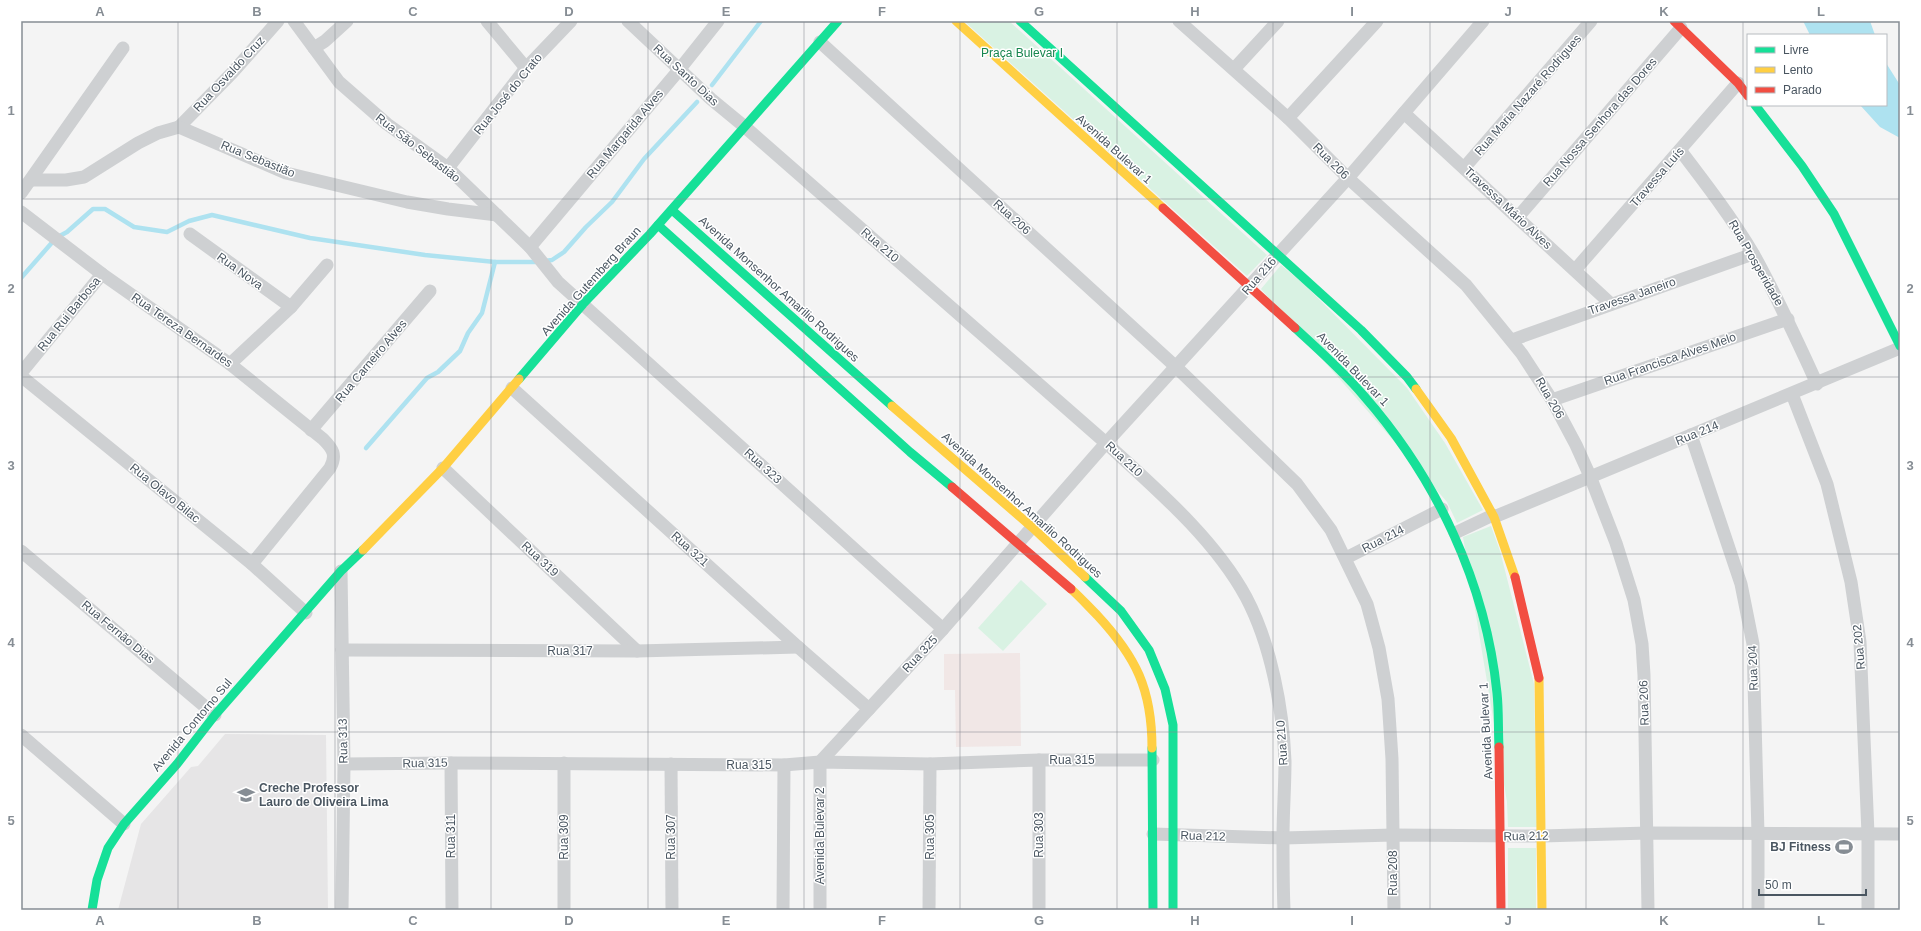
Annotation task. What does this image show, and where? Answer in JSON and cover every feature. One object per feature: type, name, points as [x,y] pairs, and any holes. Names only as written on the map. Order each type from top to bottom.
[{"type":"street","name":"Rua Osvaldo Cruz","points":[[179,126],[232,73],[278,21]]},
{"type":"street","name":"Rua São Sebastião","points":[[294,21],[339,82],[387,124],[448,168],[530,247],[558,282],[582,304]]},
{"type":"street","points":[[314,48],[325,41],[347,21]]},
{"type":"street","points":[[487,21],[526,68]]},
{"type":"street","name":"Rua José do Crato","points":[[448,168],[526,68],[570,21]]},
{"type":"street","name":"Rua Santo Dias","points":[[628,21],[711,99],[745,127]]},
{"type":"street","name":"Rua Margarida Alves","points":[[530,247],[679,70],[718,21]]},
{"type":"street","name":"Avenida Gutemberg Braun","points":[[340,571],[393,521],[443,468],[582,304],[672,210],[838,21]]},
{"type":"street","name":"Avenida Bulevar 1","points":[[956,21],[1331,361],[1372,403],[1421,471],[1455,533],[1481,607],[1497,684],[1502,836],[1501,910]]},
{"type":"street","points":[[1020,21],[1279,253],[1361,330],[1407,377],[1451,438],[1494,516],[1518,585],[1540,682],[1542,910]]},
{"type":"street","name":"Rua 206","points":[[1180,21],[1288,118],[1348,178],[1466,285],[1512,340],[1552,400],[1590,476],[1616,543],[1634,600],[1642,644],[1648,833],[1648,910]]},
{"type":"street","points":[[1234,69],[1278,21]]},
{"type":"street","points":[[1288,118],[1377,21]]},
{"type":"street","name":"Rua 216","points":[[1033,528],[1175,366],[1250,287],[1348,178],[1483,21]]},
{"type":"street","name":"Rua Maria Nazaré Rodrigues","points":[[1464,168],[1591,21]]},
{"type":"street","points":[[1677,24],[1738,83],[1747,95]]},
{"type":"street","name":"Rua Nossa Senhora das Dores","points":[[1518,217],[1677,24]]},
{"type":"street","name":"Rua 206","points":[[820,42],[1175,366],[1297,484],[1331,530],[1346,558],[1367,604],[1379,648],[1388,699],[1391,744],[1393,835]]},
{"type":"street","points":[[21,193],[32,180],[123,48]]},
{"type":"street","name":"Travessa Luís","points":[[1575,270],[1738,83]]},
{"type":"street","points":[[1756,106],[1802,166],[1834,214],[1897,325],[1900,347]]},
{"type":"street","name":"Travessa Mário Alves","points":[[1404,113],[1611,304]]},
{"type":"street","points":[[32,180],[66,180],[84,177],[138,143],[158,133],[179,126]]},
{"type":"street","name":"Rua Sebastião","points":[[179,126],[286,173],[407,202],[497,215]]},
{"type":"street","name":"Rua 210","points":[[745,127],[1106,443],[1162,495],[1201,536],[1226,566],[1249,604],[1260,629],[1269,661],[1281,720],[1285,761],[1283,838],[1284,910]]},
{"type":"street","name":"Rua Prosperidade","points":[[1680,150],[1714,194],[1753,254],[1788,318],[1817,384]]},
{"type":"street","name":"Avenida Monsenhor Amarilio Rodrigues","points":[[672,210],[912,424],[1033,528],[1122,611],[1149,650],[1165,689],[1173,725],[1173,910]]},
{"type":"street","name":"Rua Tereza Bernardes","points":[[21,212],[102,274],[230,364],[312,430],[328,444],[333,451],[335,456],[330,468],[252,564]]},
{"type":"street","points":[[658,225],[910,452],[1075,592],[1116,636],[1131,657],[1146,693],[1152,730],[1153,910]]},
{"type":"street","name":"Rua Nova","points":[[190,234],[291,307]]},
{"type":"street","name":"Travessa Janeiro","points":[[1512,340],[1753,254]]},
{"type":"street","points":[[230,364],[291,307],[327,265]]},
{"type":"street","name":"Rua Rui Barbosa","points":[[21,373],[102,274]]},
{"type":"street","name":"Rua Carneiro Alves","points":[[312,430],[430,291]]},
{"type":"street","name":"Rua 323","points":[[582,304],[943,629]]},
{"type":"street","name":"Rua Francisca Alves Melo","points":[[1552,400],[1788,318]]},
{"type":"street","name":"Rua 214","points":[[1455,533],[1590,476],[1817,384],[1900,347]]},
{"type":"street","name":"Rua Olavo Bilac","points":[[21,376],[252,564],[306,613]]},
{"type":"street","name":"Rua 321","points":[[512,388],[798,647],[869,709]]},
{"type":"street","name":"Rua 202","points":[[1792,394],[1827,484],[1851,582],[1860,642],[1868,834],[1868,910]]},
{"type":"street","name":"Rua 204","points":[[1691,435],[1741,584],[1752,644],[1758,834],[1758,910]]},
{"type":"street","name":"Rua 319","points":[[443,468],[637,651]]},
{"type":"street","name":"Rua 214","points":[[1346,558],[1442,509]]},
{"type":"street","name":"Rua 325","points":[[820,762],[943,629],[1018,543],[1033,528]]},
{"type":"street","name":"Rua Fernão Dias","points":[[21,551],[214,715]]},
{"type":"street","name":"Avenida Contorno Sul","points":[[92,910],[97,880],[108,848],[124,824],[177,764],[214,715],[306,613],[340,571]]},
{"type":"street","name":"Rua 313","points":[[340,571],[344,764],[342,910]]},
{"type":"street","name":"Rua 317","points":[[342,650],[637,651],[798,647]]},
{"type":"street","points":[[21,735],[124,824]]},
{"type":"street","name":"Rua 315","points":[[344,764],[451,762],[784,765],[820,762],[930,764],[1039,760],[1153,760]]},
{"type":"street","name":"Rua 303","points":[[1039,760],[1039,910]]},
{"type":"street","name":"Rua 311","points":[[451,762],[452,910]]},
{"type":"street","name":"Avenida Bulevar 2","points":[[820,762],[820,910]]},
{"type":"street","name":"Rua 309","points":[[564,763],[564,910]]},
{"type":"street","name":"Rua 307","points":[[671,764],[672,910]]},
{"type":"street","name":"Rua 305","points":[[930,764],[930,910]]},
{"type":"street","points":[[783,910],[784,765]]},
{"type":"street","name":"Rua 212","points":[[1153,834],[1283,838],[1393,835],[1542,836],[1648,833],[1900,834]]},
{"type":"street","name":"Rua 208","points":[[1393,835],[1394,910]]},
{"type":"shaded area","points":[[1020,653],[1021,746],[956,747],[955,690],[944,690],[944,654]]},
{"type":"shaded area","name":"Creche Professor Lauro de Oliveira Lima","points":[[225,734],[326,735],[328,910],[118,910],[141,824],[191,767],[198,766]]},
{"type":"green space","name":"Praça Bulevar I","points":[[964,21],[1009,21],[1267,255],[1247,276]]},
{"type":"green space","points":[[1281,265],[1303,283],[1407,388],[1445,443],[1483,510],[1457,523],[1447,502],[1261,289]]},
{"type":"green space","points":[[1491,526],[1500,551],[1534,684],[1537,827],[1508,827],[1507,802],[1463,537]]},
{"type":"green space","points":[[1021,580],[1047,604],[1003,651],[978,628]]},
{"type":"green space","points":[[1508,848],[1536,848],[1536,910],[1508,910]]},
{"type":"water","points":[[1803,21],[1870,21],[1875,34],[1810,34]]},
{"type":"water","points":[[1887,65],[1900,85],[1900,138],[1880,127],[1861,106],[1887,106]]},
{"type":"waterway","points":[[712,85],[761,21]]},
{"type":"waterway","points":[[545,261],[552,260],[564,252],[586,227],[612,202],[644,159],[697,102]]},
{"type":"waterway","points":[[21,278],[56,238],[67,232],[93,209],[105,209],[134,227],[167,232],[189,221],[212,215],[310,238],[425,255],[495,262],[538,262]]},
{"type":"waterway","points":[[366,448],[427,378],[438,372],[460,351],[468,333],[482,313],[495,262]]},
{"type":"traffic: fast","points":[[519,379],[583,304],[650,234],[838,21]]},
{"type":"traffic: fast","points":[[1020,21],[1361,330],[1407,377],[1416,389]]},
{"type":"traffic: fast","points":[[1756,106],[1802,166],[1834,214],[1900,346]]},
{"type":"traffic: fast","points":[[672,210],[892,406]]},
{"type":"traffic: fast","points":[[658,225],[910,452],[952,487]]},
{"type":"traffic: fast","points":[[1295,328],[1331,361],[1364,396],[1390,428],[1414,462],[1435,497],[1469,572],[1482,612],[1491,652],[1498,700],[1499,747]]},
{"type":"traffic: fast","points":[[92,910],[97,880],[108,848],[124,824],[177,764],[215,715],[341,571],[363,550]]},
{"type":"traffic: fast","points":[[1085,577],[1121,611],[1149,650],[1165,689],[1173,725],[1173,910]]},
{"type":"traffic: fast","points":[[1152,748],[1153,910]]},
{"type":"traffic: slow","points":[[956,21],[1163,208]]},
{"type":"traffic: slow","points":[[363,550],[443,468],[519,379]]},
{"type":"traffic: slow","points":[[1416,389],[1451,438],[1494,517],[1515,577]]},
{"type":"traffic: slow","points":[[892,406],[1033,528],[1085,577]]},
{"type":"traffic: slow","points":[[1071,589],[1111,630],[1132,660],[1145,691],[1149,708],[1152,748]]},
{"type":"traffic: slow","points":[[1539,678],[1542,910]]},
{"type":"traffic: jam","points":[[1674,21],[1738,83],[1747,95]]},
{"type":"traffic: jam","points":[[1163,208],[1295,328]]},
{"type":"traffic: jam","points":[[952,487],[1071,589]]},
{"type":"traffic: jam","points":[[1515,577],[1539,678]]},
{"type":"traffic: jam","points":[[1499,747],[1501,910]]},
{"type":"place","name":"Creche Professor Lauro de Oliveira Lima","points":[[246,795]]},
{"type":"place","name":"BJ Fitness","points":[[1844,847]]}]
